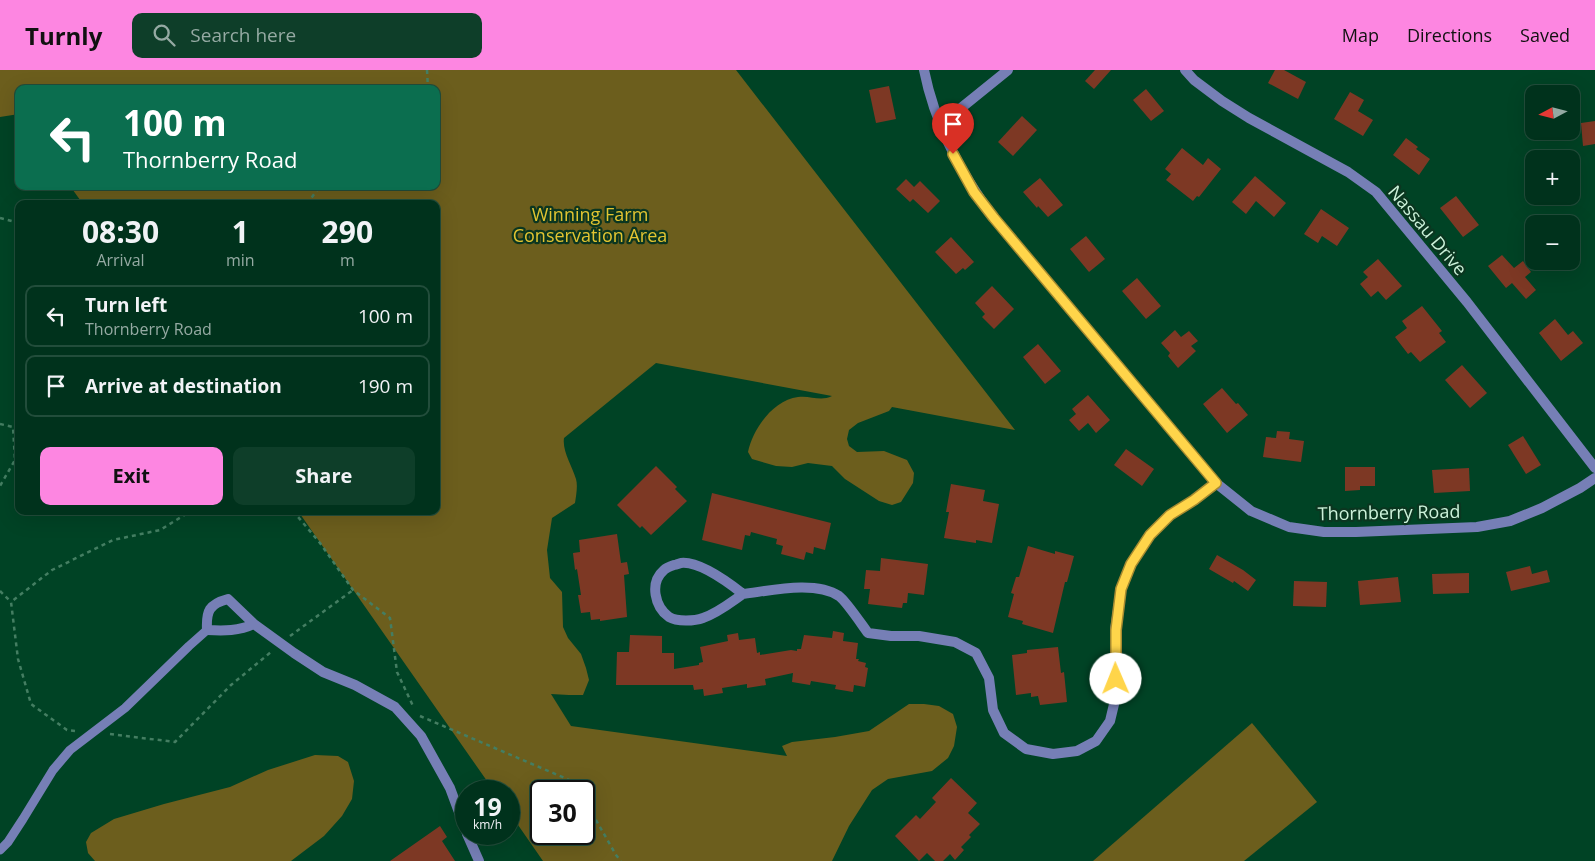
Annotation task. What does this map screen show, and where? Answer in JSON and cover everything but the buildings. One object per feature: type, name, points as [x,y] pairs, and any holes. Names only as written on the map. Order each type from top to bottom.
[{"type":"street","name":"Thornberry Road","points":[[924,70],[940,125],[951,150],[974,192],[1216,483],[1251,510],[1289,527],[1324,532],[1477,527],[1510,520],[1542,508],[1595,478]]},
{"type":"street","points":[[940,125],[1008,70]]},
{"type":"street","name":"Nassau Drive","points":[[1185,70],[1194,80],[1248,118],[1348,172],[1376,192],[1467,302],[1595,468]]},
{"type":"street","points":[[743,594],[731,584],[696,565],[681,563],[664,569],[656,582],[655,595],[660,608],[671,618],[684,620],[701,619],[718,612],[743,594],[796,588],[818,588],[839,596],[868,633],[891,636],[919,636],[955,642],[976,653],[989,678],[993,710],[1004,733],[1026,749],[1053,754],[1077,751],[1096,741],[1110,721],[1116,696],[1116,630],[1121,589],[1131,564],[1150,535],[1170,515],[1216,483]]},
{"type":"street","points":[[254,624],[228,631],[207,630],[206,620],[209,609],[217,602],[228,599],[254,624],[323,672],[356,685],[395,707],[421,736],[450,788],[455,801]]},
{"type":"street","points":[[472,845],[478,861]]},
{"type":"lane","points":[[0,850],[24,819],[53,770],[70,750],[91,732],[125,708],[207,630]]},
{"type":"path","points":[[427,70],[428,85]]},
{"type":"path","points":[[0,218],[15,222]]},
{"type":"path","points":[[0,424],[13,427],[15,460],[0,486]]},
{"type":"path","points":[[11,602],[52,570],[113,540],[160,530],[184,515]]},
{"type":"path","points":[[296,515],[320,543],[353,590],[390,618],[397,672],[417,714],[569,780]]},
{"type":"path","points":[[0,591],[11,602],[18,660],[31,704],[67,730],[176,742],[231,685],[305,624],[353,590]]},
{"type":"path","points":[[595,818],[621,861]]},
{"type":"green space","name":"Winning Farm Conservation Area","points":[[0,70],[736,70],[1015,430],[892,407],[889,411],[858,423],[849,430],[847,439],[849,446],[857,452],[884,451],[907,460],[914,473],[913,483],[901,502],[892,505],[879,501],[845,479],[832,466],[808,463],[792,467],[776,466],[752,459],[748,452],[759,425],[780,404],[798,397],[828,398],[832,396],[656,363],[564,438],[566,453],[577,482],[577,491],[575,503],[552,518],[547,550],[550,578],[562,592],[563,627],[568,638],[581,654],[589,680],[583,695],[551,694],[571,726],[787,756],[782,746],[792,742],[869,731],[909,704],[939,706],[953,714],[957,727],[954,746],[948,758],[932,771],[888,779],[872,790],[849,826],[832,861],[543,861],[532,845],[595,845],[595,780],[530,780],[530,842],[520,828],[520,780],[486,780],[301,515],[440,515],[440,200],[80,200],[73,190],[440,190],[440,85],[15,85],[15,115],[0,117]]},
{"type":"green space","points":[[1252,723],[1317,802],[1244,861],[1093,861]]},
{"type":"green space","points":[[315,755],[338,756],[348,762],[354,781],[352,799],[342,816],[324,836],[291,861],[95,861],[88,853],[86,842],[91,833],[114,819],[230,787],[268,770]]},
{"type":"route","points":[[953,154],[974,192],[994,218],[1216,483],[1170,515],[1150,535],[1131,564],[1121,589],[1116,630],[1116,679]]}]
